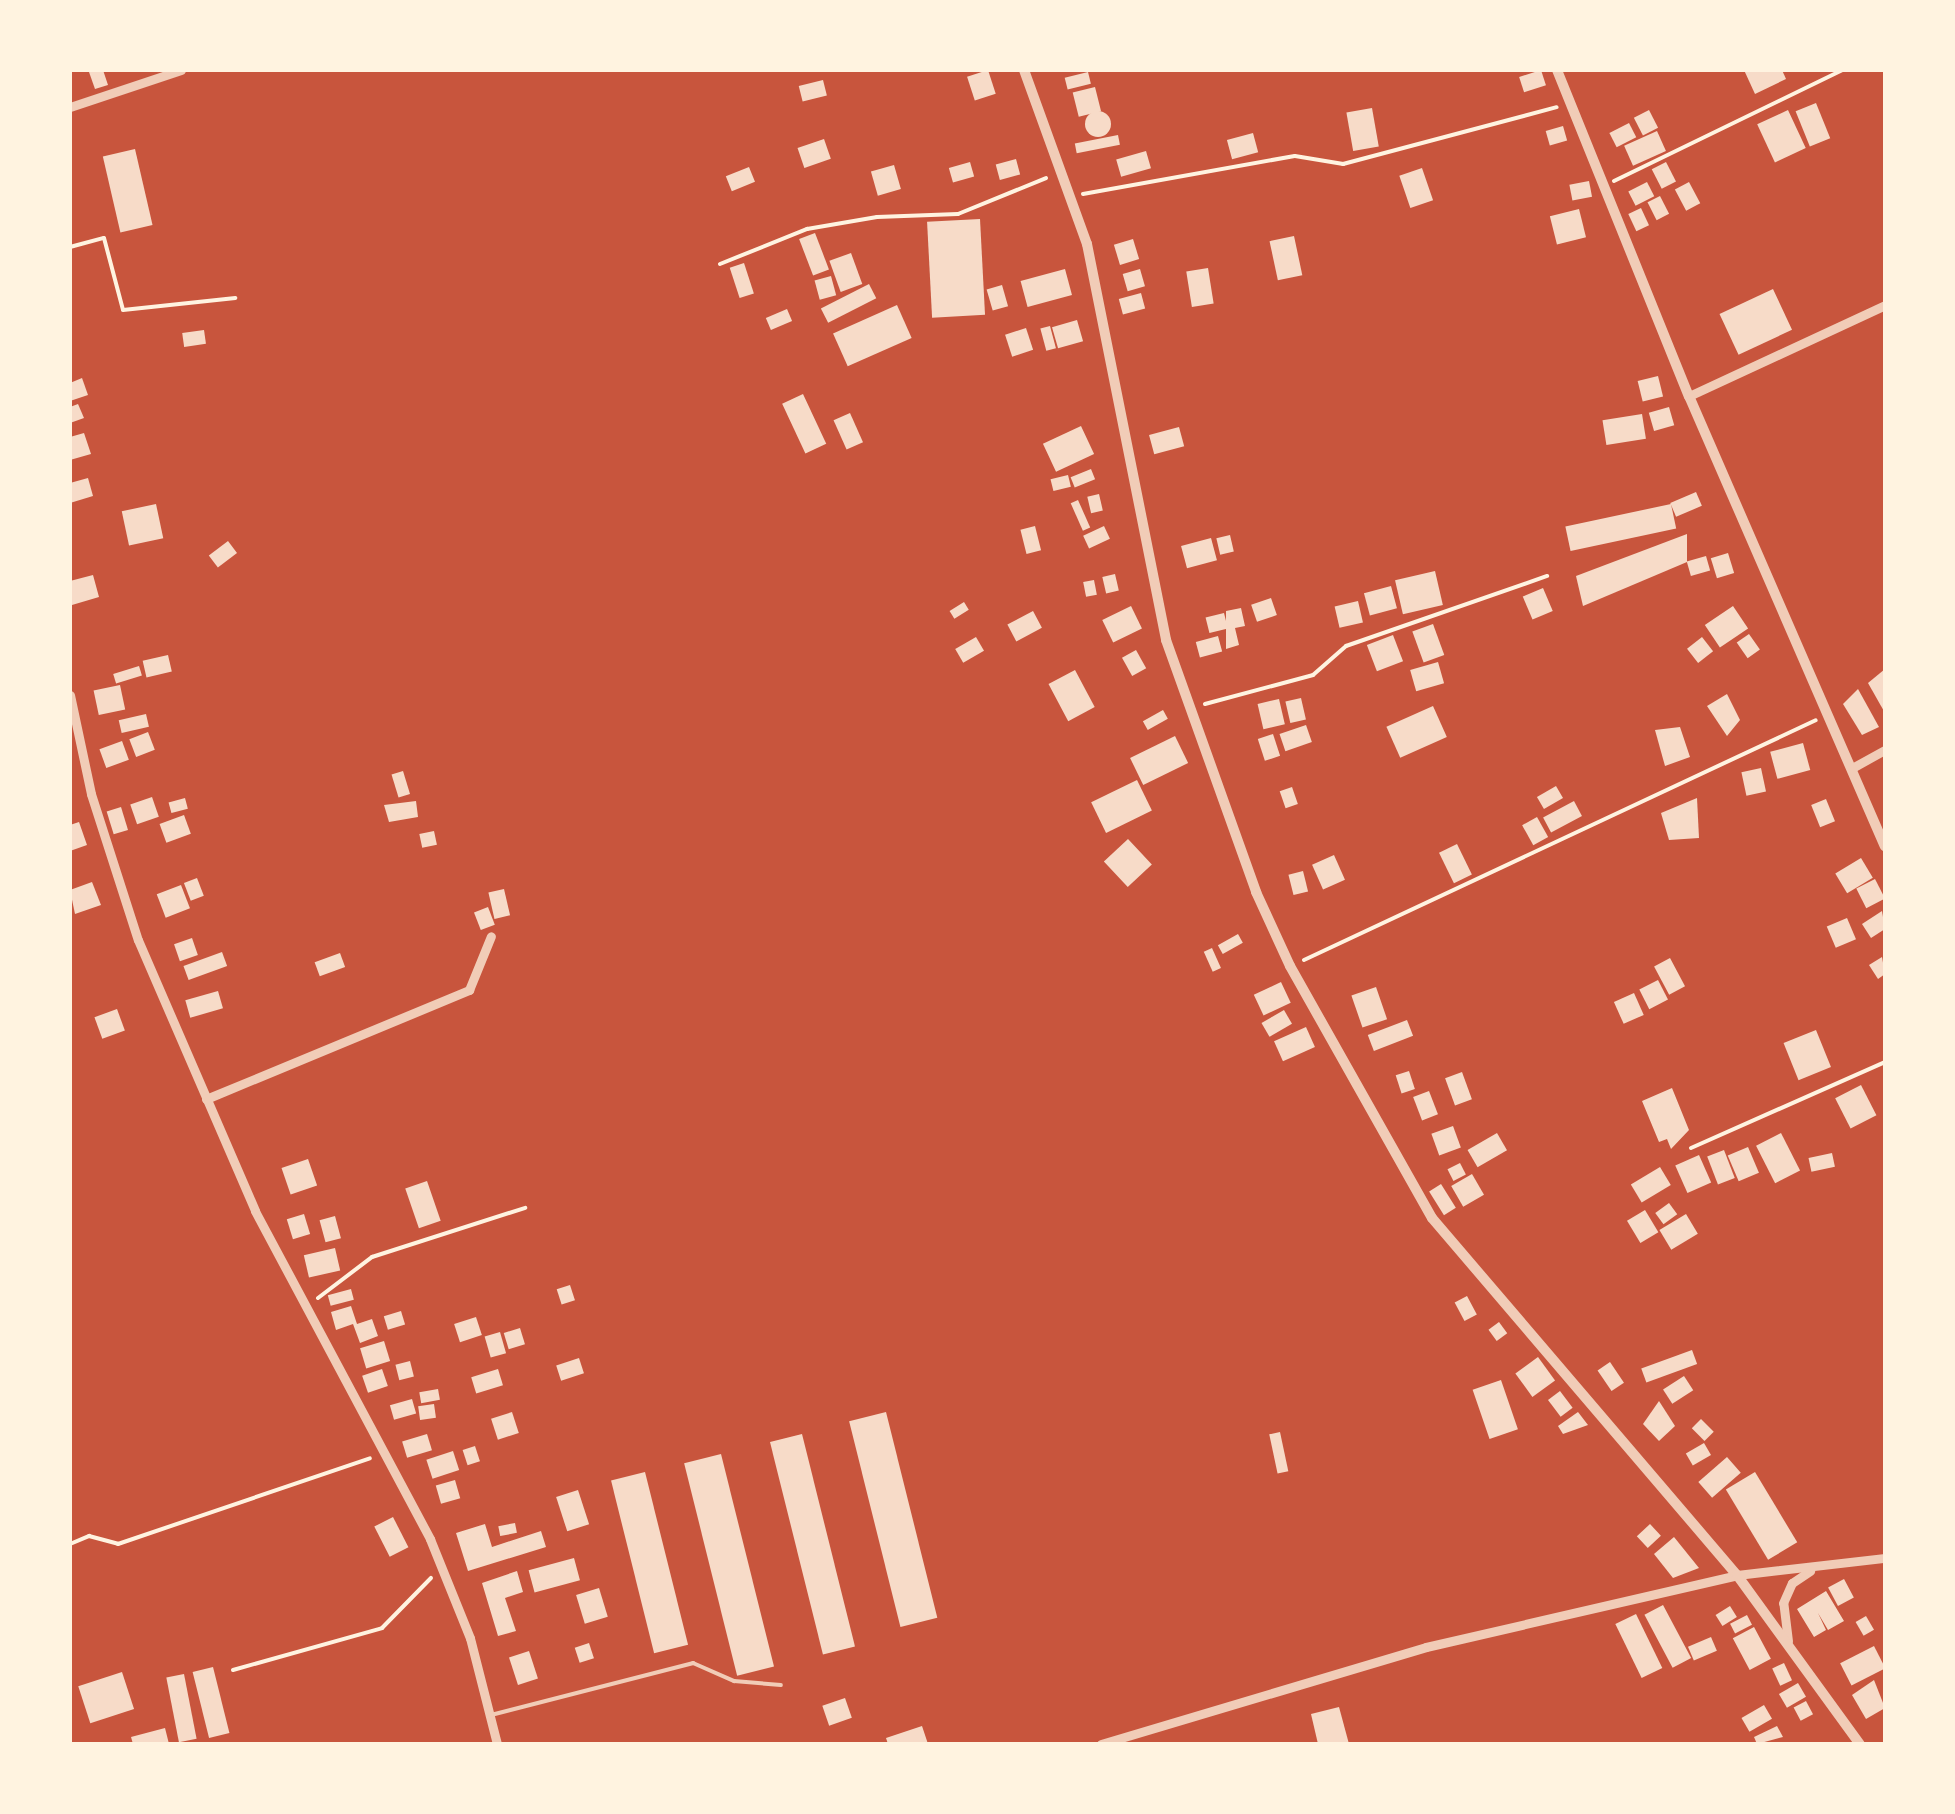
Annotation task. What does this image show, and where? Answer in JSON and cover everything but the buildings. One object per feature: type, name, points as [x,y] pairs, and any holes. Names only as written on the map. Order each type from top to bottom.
[{"type":"street","points":[[70,107],[181,70]]},
{"type":"street","points":[[1024,70],[1074,196],[1166,640],[1256,892],[1290,966],[1441,1230],[1737,1575],[1860,1744]]},
{"type":"street","points":[[1557,70],[1689,396],[1885,846]]},
{"type":"street","points":[[1689,396],[1885,305]]},
{"type":"street","points":[[70,695],[91,794],[138,940],[206,1099],[306,1307],[442,1567],[470,1638],[497,1744]]},
{"type":"street","points":[[1852,768],[1885,750]]},
{"type":"street","points":[[206,1099],[469,990],[491,936]]},
{"type":"street","points":[[1101,1744],[1337,1669],[1737,1575],[1885,1558]]},
{"type":"street","points":[[1788,1641],[1783,1604],[1792,1583],[1812,1569]]},
{"type":"lane","points":[[490,1715],[693,1663],[734,1681],[781,1685]]},
{"type":"path","points":[[1605,185],[1843,70]]},
{"type":"path","points":[[1074,196],[1296,156],[1342,164],[1572,103]]},
{"type":"path","points":[[720,264],[807,230],[877,217],[958,214],[1065,172]]},
{"type":"path","points":[[70,247],[104,238],[123,310],[235,298]]},
{"type":"path","points":[[1191,708],[1313,676],[1346,646],[1546,576]]},
{"type":"path","points":[[1290,966],[1828,714]]},
{"type":"path","points":[[1692,1148],[1885,1062]]},
{"type":"path","points":[[306,1307],[372,1257],[526,1208]]},
{"type":"path","points":[[70,1544],[89,1536],[118,1544],[321,1480],[384,1452]]},
{"type":"path","points":[[232,1670],[382,1628],[442,1567]]}]
